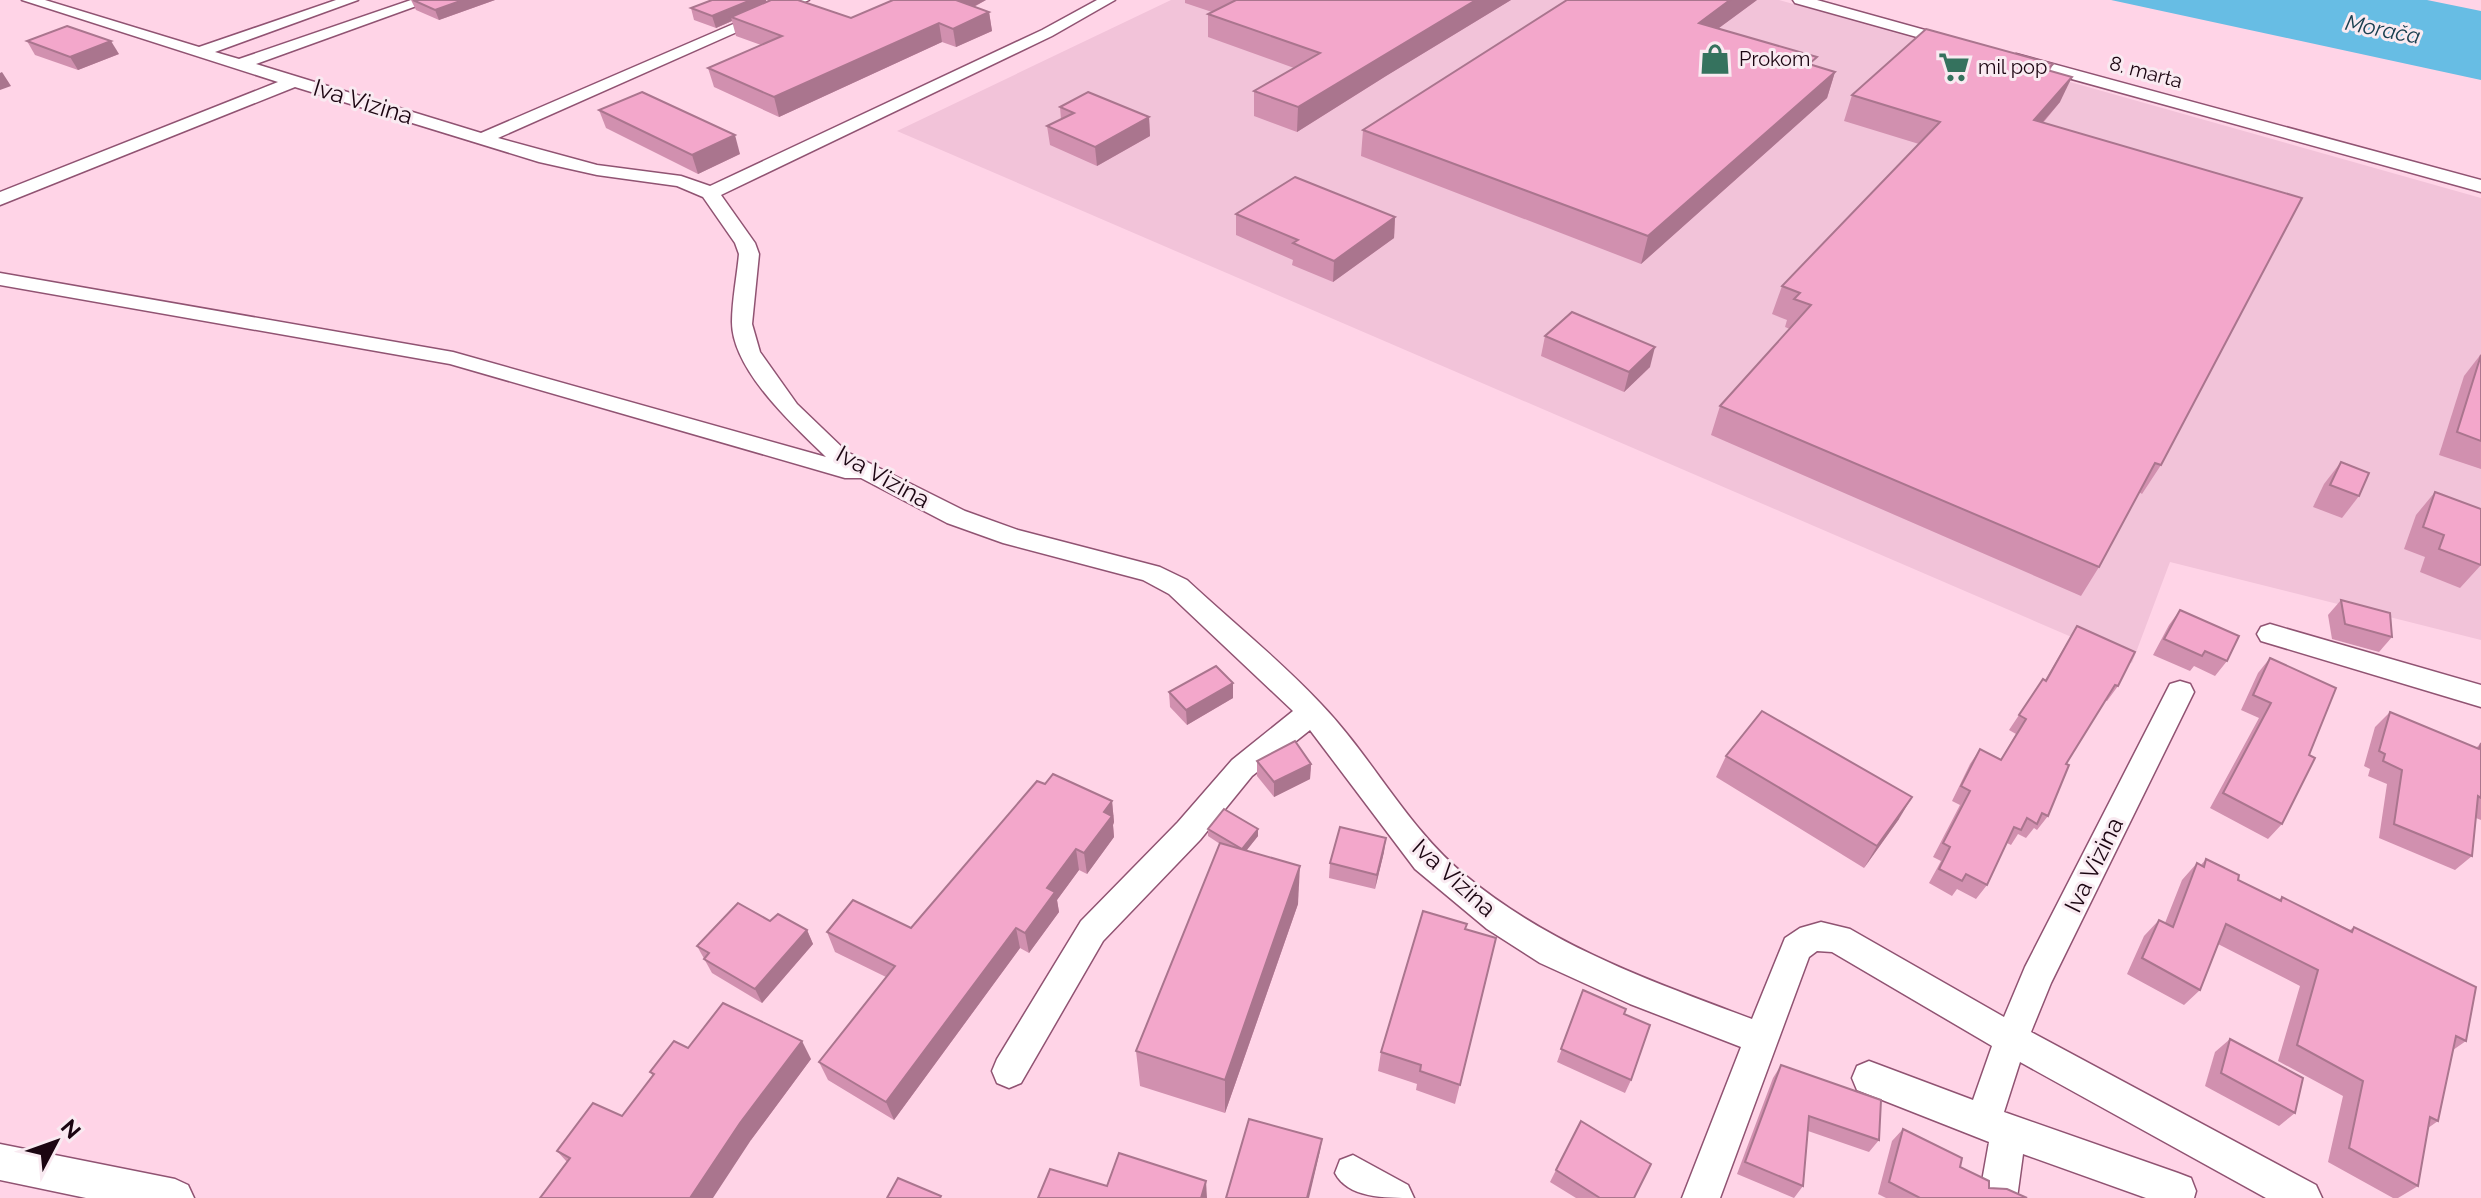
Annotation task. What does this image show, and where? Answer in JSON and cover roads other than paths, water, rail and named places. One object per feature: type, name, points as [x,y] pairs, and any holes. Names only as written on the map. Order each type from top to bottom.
[{"type":"street","name":"Iva Vizina","points":[[29,0],[481,139],[597,170],[681,181],[710,193],[745,243],[749,254],[742,324],[749,352],[789,409],[839,457],[956,517],[1012,537],[1151,573],[1178,587],[1312,712],[1426,860],[1498,919],[1552,953],[1642,993],[1761,1038]]},
{"type":"street","points":[[199,52],[351,0]]},
{"type":"street","points":[[241,64],[426,0]]},
{"type":"street","points":[[481,139],[802,0]]},
{"type":"street","points":[[710,193],[1037,38],[1108,0]]},
{"type":"street","points":[[1800,0],[1967,46]]},
{"type":"street","name":"8. marta","points":[[1997,54],[2481,186]]},
{"type":"street","points":[[0,199],[294,81]]},
{"type":"street","points":[[0,279],[453,358],[884,482]]},
{"type":"street","points":[[2270,634],[2481,696]]},
{"type":"street","name":"Iva Vizina","points":[[1998,1198],[1996,1127],[2011,1039],[2037,978],[2180,692]]},
{"type":"street","points":[[1009,1071],[1092,931],[1189,831],[1242,768],[1312,712]]},
{"type":"street","points":[[1701,1198],[1796,948],[1808,936],[1821,934],[1839,939],[2011,1039],[2303,1198]]},
{"type":"street","points":[[1869,1078],[1996,1127],[2178,1191]]},
{"type":"street","points":[[0,1162],[164,1197]]},
{"type":"street","points":[[1353,1173],[1395,1198]]},
{"type":"water","name":"Morača","points":[[2111,0],[2427,0],[2481,11],[2481,80]]},
{"type":"place","name":"Prokom","points":[[1715,59]]},
{"type":"place","name":"mil pop","points":[[1954,67]]}]
